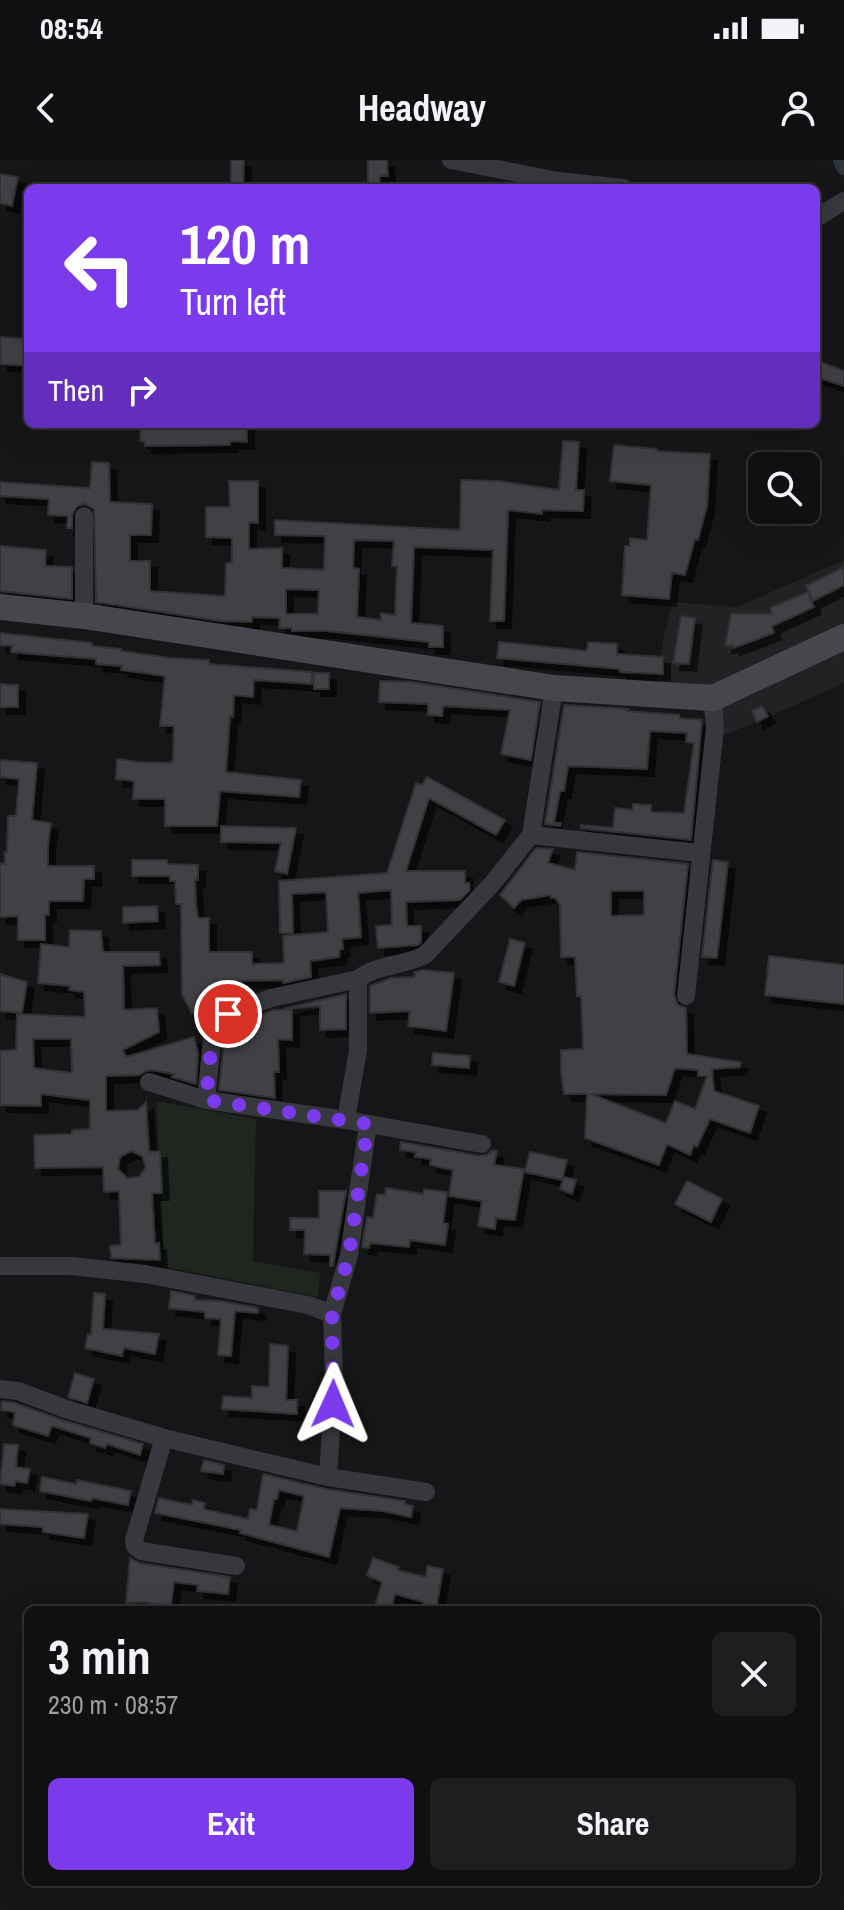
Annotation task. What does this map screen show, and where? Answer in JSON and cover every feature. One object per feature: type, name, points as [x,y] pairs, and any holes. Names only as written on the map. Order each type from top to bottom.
[{"type":"main road","points":[[0,607],[84,616],[554,688],[713,698],[844,637]]},
{"type":"street","points":[[451,160],[586,184]]},
{"type":"street","points":[[820,216],[844,201]]},
{"type":"street","points":[[84,516],[84,616]]},
{"type":"street","points":[[206,1100],[213,1029],[228,1014],[271,998],[358,979],[370,970],[415,960],[425,955],[491,885],[531,835],[554,688]]},
{"type":"street","points":[[686,996],[715,728],[713,698]]},
{"type":"street","points":[[531,835],[700,853]]},
{"type":"street","points":[[346,1120],[358,1050],[358,979]]},
{"type":"street","points":[[149,1082],[206,1100],[482,1144]]},
{"type":"street","points":[[328,1477],[334,1380],[332,1314],[349,1255],[368,1124]]},
{"type":"street","points":[[0,1266],[72,1266],[145,1274],[308,1305],[332,1314]]},
{"type":"street","points":[[0,1389],[18,1391],[66,1409],[164,1438],[328,1477],[426,1492]]},
{"type":"street","points":[[164,1438],[134,1540],[135,1546],[141,1551],[236,1566]]},
{"type":"shaded area","points":[[844,560],[844,683],[711,739],[700,701],[656,688],[664,634],[673,602],[737,607]]},
{"type":"shaded area","points":[[156,1101],[256,1119],[253,1261],[320,1273],[318,1297],[165,1267]]},
{"type":"building","points":[[231,160],[244,160],[243,184],[231,184]]},
{"type":"building","points":[[368,160],[387,160],[388,176],[380,176],[379,184],[368,184]]},
{"type":"building","points":[[0,174],[18,177],[12,206],[0,203]]},
{"type":"building","points":[[0,337],[24,339],[24,366],[1,364]]},
{"type":"building","points":[[820,362],[844,371],[844,386],[820,378]]},
{"type":"building","points":[[141,428],[247,428],[247,442],[230,441],[230,445],[145,446],[145,442],[140,441]]},
{"type":"building","points":[[563,441],[579,442],[576,490],[584,490],[583,511],[542,510],[542,514],[508,510],[504,621],[490,621],[493,550],[414,547],[411,623],[443,626],[443,647],[429,647],[429,642],[327,631],[292,631],[292,628],[279,628],[280,618],[252,617],[252,622],[220,621],[96,602],[94,509],[85,504],[77,506],[72,515],[72,528],[67,528],[68,516],[48,515],[49,499],[0,496],[0,482],[90,488],[92,462],[109,463],[110,502],[152,504],[151,535],[130,535],[130,561],[150,561],[150,591],[225,596],[226,563],[232,563],[232,538],[206,537],[206,507],[230,507],[229,481],[258,481],[258,523],[249,522],[249,549],[282,548],[282,568],[324,570],[325,536],[275,535],[275,520],[460,530],[461,480],[498,481],[559,490]],"holes":[[[354,540],[394,541],[392,566],[397,566],[395,615],[381,613],[381,620],[357,617],[359,569],[353,568]],[[286,589],[319,590],[318,614],[286,614]]]},
{"type":"building","points":[[614,445],[710,454],[707,506],[698,540],[695,539],[685,575],[672,573],[669,599],[622,595],[625,546],[630,546],[630,538],[647,540],[651,485],[610,481]]},
{"type":"building","points":[[0,546],[46,550],[45,566],[72,567],[72,599],[0,591]]},
{"type":"building","points":[[844,567],[844,585],[813,601],[806,586]]},
{"type":"building","points":[[808,592],[814,607],[772,626],[774,633],[733,648],[733,645],[725,646],[731,614],[772,614],[770,608]]},
{"type":"building","points":[[681,616],[695,618],[689,664],[673,663]]},
{"type":"building","points":[[0,633],[92,643],[92,646],[170,658],[209,660],[209,664],[312,672],[312,684],[254,680],[253,697],[234,695],[233,717],[230,716],[226,772],[301,780],[299,797],[220,791],[217,826],[165,826],[165,799],[133,799],[134,781],[116,779],[117,759],[171,763],[173,760],[174,726],[160,726],[165,676],[121,670],[122,666],[96,664],[96,659],[11,652],[12,646],[0,645]]},
{"type":"building","points":[[499,642],[587,651],[588,642],[617,644],[617,654],[663,657],[663,674],[497,658]]},
{"type":"building","points":[[314,673],[329,673],[329,689],[314,689]]},
{"type":"building","points":[[380,681],[412,682],[540,702],[531,760],[501,754],[510,710],[443,706],[442,716],[428,715],[428,704],[379,702]]},
{"type":"building","points":[[0,684],[18,685],[18,707],[0,707]]},
{"type":"building","points":[[564,705],[628,709],[702,720],[691,840],[581,828],[581,825],[613,828],[615,808],[633,810],[633,804],[651,805],[651,812],[684,813],[694,743],[686,742],[687,733],[650,731],[647,769],[568,766],[554,823],[561,823],[560,826],[545,824]]},
{"type":"building","points":[[762,706],[768,716],[757,722],[752,711]]},
{"type":"building","points":[[0,760],[37,763],[32,820],[51,823],[48,866],[94,866],[94,879],[84,879],[83,901],[49,901],[49,915],[45,915],[45,940],[18,940],[18,916],[0,917],[0,863],[5,864],[8,816],[16,816],[19,779],[0,777]]},
{"type":"building","points":[[427,777],[505,820],[496,835],[429,798],[406,871],[465,871],[465,883],[469,883],[470,890],[460,900],[406,902],[407,926],[421,926],[421,942],[418,945],[378,948],[376,926],[392,925],[391,890],[358,893],[361,937],[342,939],[343,949],[340,949],[339,957],[310,961],[311,977],[283,983],[283,980],[230,981],[236,992],[192,1014],[182,994],[181,904],[176,904],[175,881],[170,881],[170,876],[132,876],[132,860],[167,860],[167,864],[198,865],[196,905],[198,918],[209,918],[209,952],[252,952],[252,964],[284,963],[283,936],[328,932],[326,892],[292,894],[293,933],[280,933],[279,881],[387,873],[416,783],[422,785]]},
{"type":"building","points":[[221,826],[296,828],[287,874],[275,871],[281,843],[221,842]]},
{"type":"building","points":[[536,848],[553,849],[548,863],[575,870],[577,852],[688,864],[674,995],[678,1005],[686,1008],[687,1054],[740,1062],[740,1067],[712,1069],[714,1091],[759,1106],[750,1133],[710,1119],[690,1155],[667,1144],[659,1165],[585,1138],[587,1094],[564,1094],[561,1072],[561,1050],[583,1049],[581,996],[577,996],[575,957],[561,957],[560,905],[551,895],[521,900],[514,908],[500,895]],"holes":[[[611,891],[644,891],[644,915],[611,916]],[[675,1068],[698,1070],[698,1076],[707,1076],[695,1109],[675,1101],[666,1123],[590,1094],[666,1095]]]},
{"type":"building","points":[[713,860],[728,862],[717,958],[702,957]]},
{"type":"building","points":[[157,906],[158,921],[123,923],[123,907]]},
{"type":"building","points":[[70,930],[101,931],[103,952],[159,952],[160,965],[123,966],[124,1010],[157,1008],[159,1032],[123,1050],[126,1057],[194,1037],[198,1054],[196,1084],[172,1077],[174,1074],[152,1070],[139,1075],[106,1076],[106,1111],[138,1110],[146,1102],[149,1152],[160,1151],[162,1193],[152,1193],[155,1244],[159,1243],[160,1260],[111,1258],[110,1246],[121,1245],[119,1191],[104,1192],[103,1167],[35,1168],[34,1135],[72,1134],[72,1130],[90,1129],[90,1100],[41,1094],[41,1106],[0,1105],[0,1051],[16,1050],[17,1014],[85,1017],[84,992],[69,990],[70,986],[38,983],[41,944],[69,947]],"holes":[[[33,1039],[71,1039],[72,1073],[34,1068]],[[131,1151],[142,1156],[146,1167],[139,1177],[127,1178],[118,1169],[120,1157]]]},
{"type":"building","points":[[510,939],[525,943],[514,986],[499,982]]},
{"type":"building","points":[[769,956],[844,965],[844,1004],[765,995]]},
{"type":"building","points":[[415,972],[454,973],[446,1031],[408,1026],[410,1011],[370,1013],[370,986],[391,978],[414,977]]},
{"type":"building","points":[[0,974],[27,982],[22,1013],[0,1011]]},
{"type":"building","points":[[346,994],[346,1029],[320,1030],[320,1006],[283,1009]]},
{"type":"building","points":[[292,1009],[292,1040],[278,1039],[279,1072],[274,1072],[275,1098],[219,1090],[225,1034],[235,1024],[274,1010]]},
{"type":"building","points":[[433,1053],[470,1056],[469,1068],[432,1065]]},
{"type":"building","points":[[401,1142],[480,1156],[497,1151],[494,1165],[524,1169],[515,1220],[496,1218],[495,1229],[478,1226],[482,1201],[449,1196],[453,1170],[430,1165],[431,1159],[415,1157],[416,1152],[400,1150]]},
{"type":"building","points":[[530,1152],[567,1160],[562,1180],[525,1172]]},
{"type":"building","points":[[564,1177],[576,1180],[572,1194],[560,1189]]},
{"type":"building","points":[[687,1181],[722,1199],[711,1222],[675,1204]]},
{"type":"building","points":[[386,1188],[423,1194],[424,1189],[447,1192],[443,1223],[448,1224],[445,1245],[410,1240],[409,1247],[370,1243],[369,1248],[362,1247],[367,1217],[373,1218],[377,1194],[385,1195]]},
{"type":"building","points":[[319,1191],[346,1191],[333,1266],[330,1266],[330,1255],[304,1254],[305,1230],[290,1230],[290,1218],[319,1218]]},
{"type":"building","points":[[171,1291],[195,1296],[195,1300],[258,1308],[258,1313],[235,1311],[231,1356],[218,1355],[221,1319],[205,1318],[205,1312],[169,1308]]},
{"type":"building","points":[[94,1293],[105,1294],[103,1329],[159,1334],[155,1354],[124,1348],[122,1356],[85,1348],[88,1334],[91,1335]]},
{"type":"building","points":[[270,1344],[288,1346],[286,1400],[297,1400],[297,1414],[222,1409],[223,1396],[252,1398],[252,1386],[269,1387]]},
{"type":"building","points":[[75,1373],[94,1379],[87,1403],[68,1397]]},
{"type":"building","points":[[2,1401],[143,1444],[140,1455],[107,1444],[105,1448],[90,1443],[91,1438],[52,1426],[48,1436],[13,1425],[15,1412],[1,1410]]},
{"type":"building","points":[[4,1444],[18,1445],[16,1467],[30,1469],[27,1483],[16,1481],[14,1486],[0,1484]]},
{"type":"building","points":[[204,1460],[224,1465],[223,1474],[201,1471]]},
{"type":"building","points":[[263,1474],[326,1489],[405,1501],[405,1504],[413,1506],[411,1517],[383,1511],[340,1508],[329,1557],[240,1533],[241,1530],[155,1513],[159,1498],[192,1505],[193,1500],[205,1503],[203,1509],[248,1519],[250,1509],[257,1510]],"holes":[[[279,1490],[304,1496],[297,1531],[269,1525]]]},
{"type":"building","points":[[42,1477],[76,1484],[77,1480],[131,1491],[128,1505],[40,1491]]},
{"type":"building","points":[[0,1509],[88,1514],[84,1538],[43,1532],[43,1527],[0,1524]]},
{"type":"building","points":[[130,1558],[139,1563],[230,1577],[228,1594],[197,1591],[198,1585],[174,1582],[171,1606],[126,1603]]},
{"type":"building","points":[[373,1558],[399,1567],[397,1570],[426,1577],[427,1566],[443,1569],[437,1606],[423,1606],[424,1602],[395,1594],[392,1606],[375,1606],[382,1582],[367,1575]]},
{"type":"waterway","points":[[841,160],[844,167]]},
{"type":"route","points":[[228,1014],[213,1029],[206,1100],[368,1124],[349,1255],[332,1314],[333,1404]]}]
